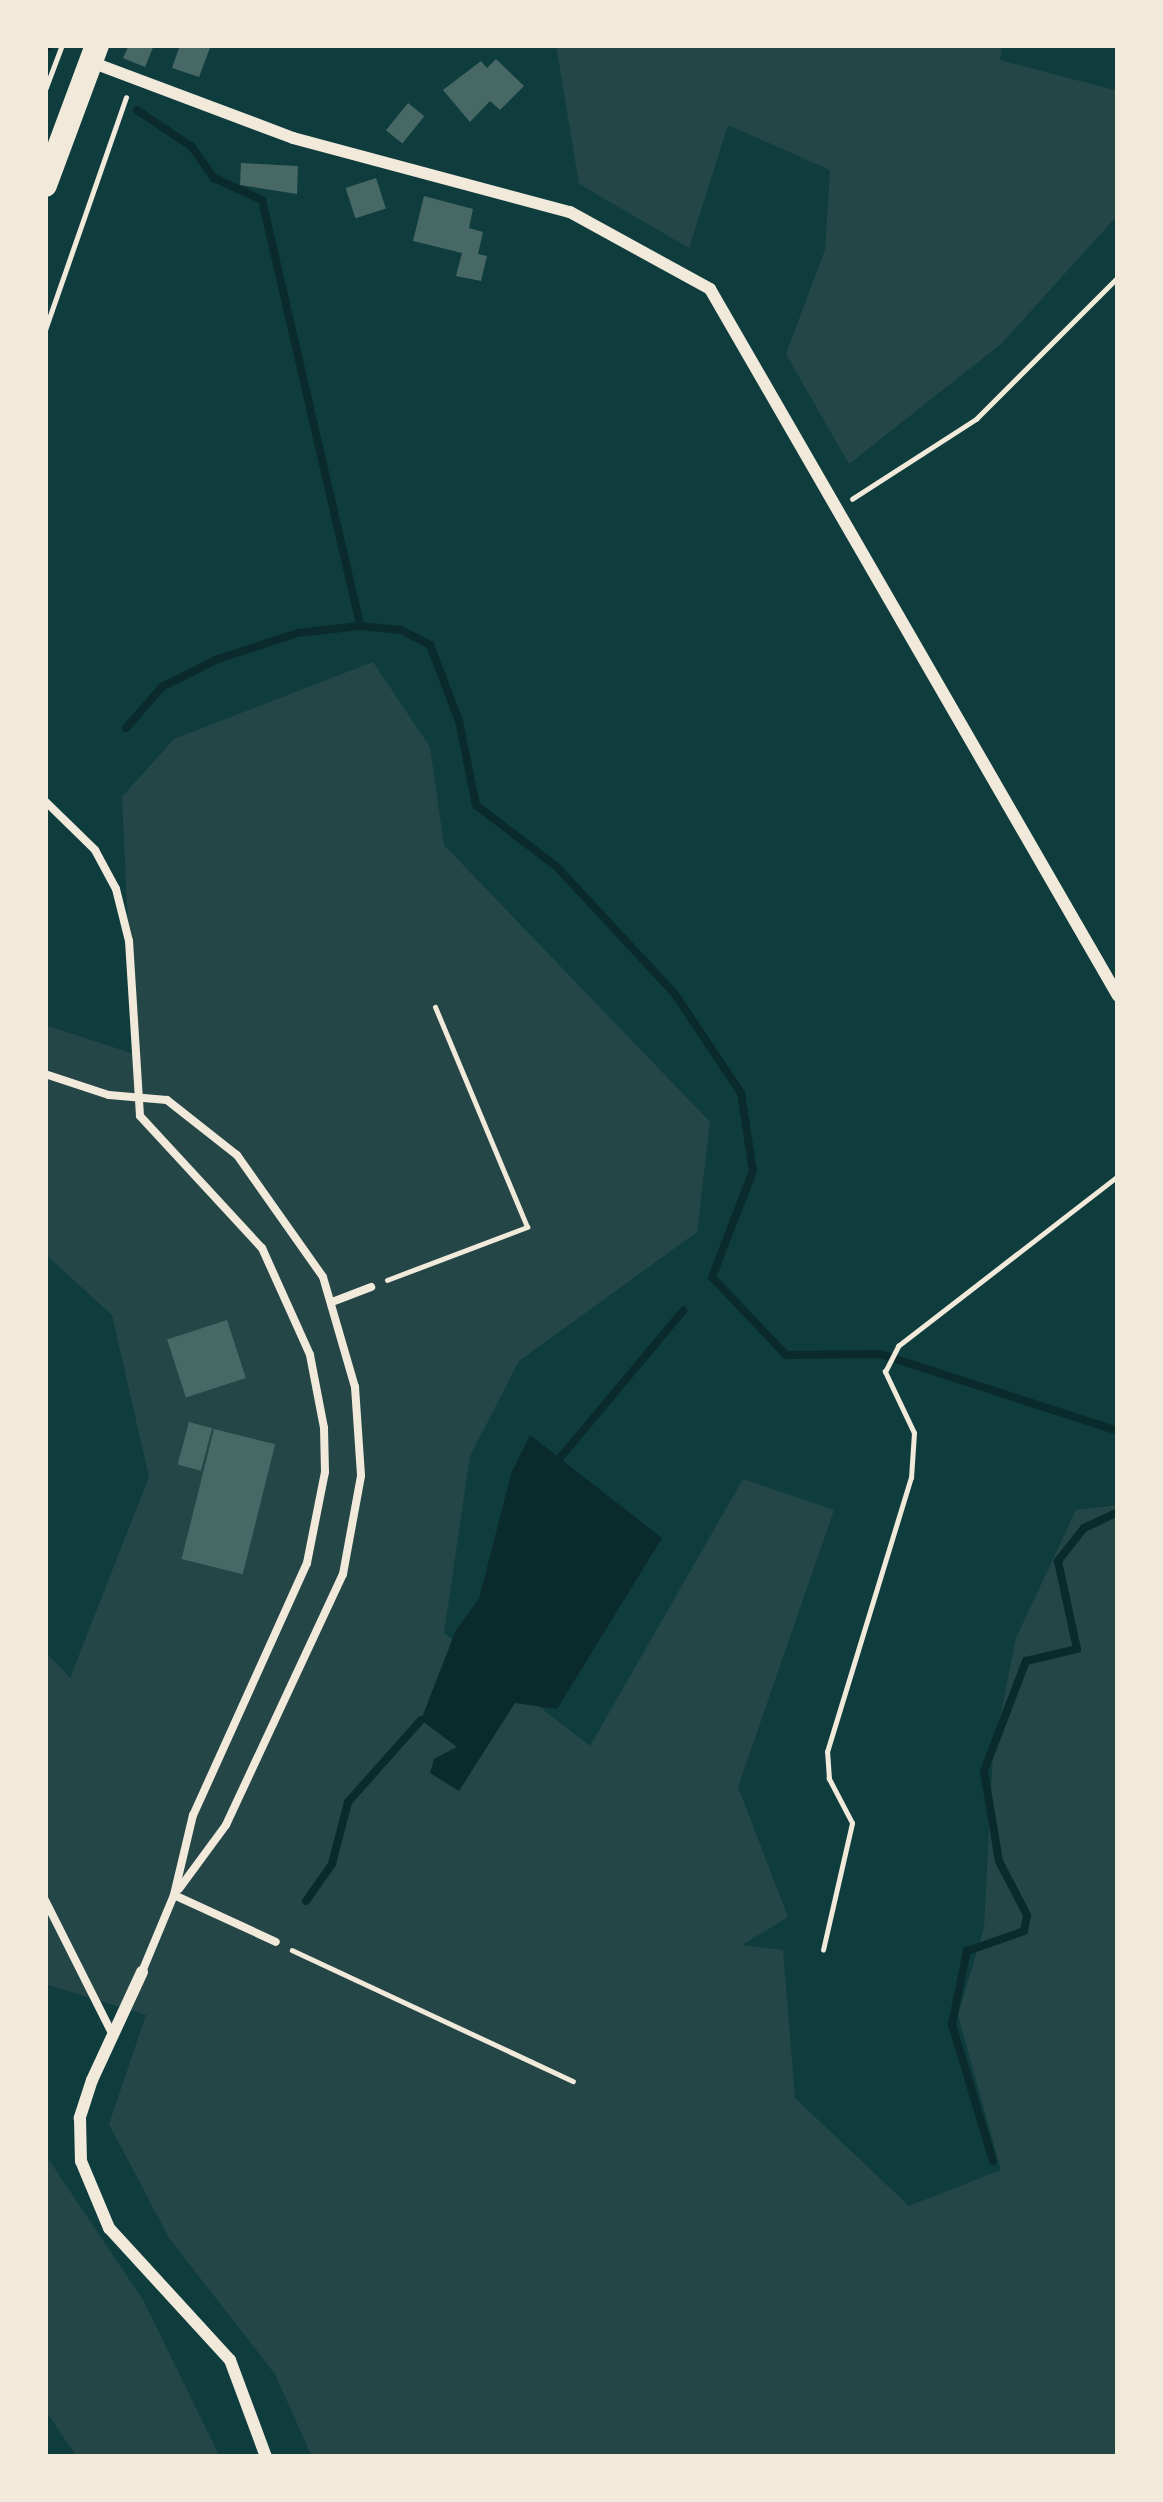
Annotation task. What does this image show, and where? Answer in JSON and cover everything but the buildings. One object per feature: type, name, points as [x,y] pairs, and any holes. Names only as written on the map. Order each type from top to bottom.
[{"type":"main road","points":[[45,185],[94,53]]},
{"type":"street","points":[[94,53],[134,77],[293,138],[570,212],[674,264],[710,289],[1118,996]]},
{"type":"street","points":[[142,1972],[112,2033],[80,2118],[93,2202],[230,2360],[266,2457]]},
{"type":"lane","points":[[45,801],[95,850],[116,889],[129,941],[140,1116],[262,1248],[310,1355],[324,1428],[325,1472],[307,1563],[193,1815],[174,1894],[142,1972]]},
{"type":"lane","points":[[48,1075],[136,1099],[166,1100],[237,1155],[299,1234],[332,1302],[361,1429],[344,1574],[226,1826],[174,1894]]},
{"type":"lane","points":[[332,1302],[371,1287]]},
{"type":"lane","points":[[174,1894],[276,1942]]},
{"type":"lane","points":[[45,1900],[112,2033]]},
{"type":"path","points":[[45,90],[62,45]]},
{"type":"path","points":[[45,330],[134,77]]},
{"type":"path","points":[[837,509],[976,418],[1118,278]]},
{"type":"path","points":[[371,1287],[527,1227],[435,1007]]},
{"type":"path","points":[[824,1950],[852,1823],[829,1779],[827,1752],[911,1478],[914,1433],[885,1372],[898,1346],[1118,1176]]},
{"type":"path","points":[[276,1942],[573,2080]]},
{"type":"shaded area","points":[[556,45],[1002,45],[1000,60],[1118,91],[1116,217],[1001,344],[849,464],[786,354],[825,250],[830,170],[728,125],[689,248],[579,184]]},
{"type":"shaded area","points":[[373,662],[430,747],[444,845],[710,1122],[697,1232],[519,1361],[470,1456],[444,1633],[590,1746],[743,1479],[834,1510],[738,1787],[788,1917],[742,1945],[783,1950],[795,2098],[909,2206],[1001,2170],[958,2015],[984,1928],[993,1753],[1016,1638],[1076,1510],[1118,1505],[1118,2457],[312,2457],[275,2374],[169,2238],[109,2124],[146,2015],[45,1984],[45,1651],[70,1678],[149,1477],[112,1315],[45,1254],[45,1025],[134,1054],[122,797],[174,739]]},
{"type":"shaded area","points":[[530,1435],[662,1538],[557,1709],[515,1703],[459,1791],[430,1773],[434,1759],[457,1747],[421,1720],[456,1630],[479,1599],[511,1474]]},
{"type":"shaded area","points":[[45,2154],[143,2300],[220,2457],[77,2457],[45,2410]]},
{"type":"waterway","points":[[137,110],[192,147],[214,178],[262,200],[360,626],[401,630],[430,645],[459,721],[476,805],[557,867],[675,994],[741,1093],[753,1171],[712,1277],[786,1355],[880,1354],[1118,1431]]},
{"type":"waterway","points":[[126,728],[162,687],[218,659],[298,633],[360,626]]},
{"type":"waterway","points":[[560,1458],[683,1311]]},
{"type":"waterway","points":[[993,2161],[952,2024],[967,1951],[1024,1931],[1027,1915],[999,1861],[984,1771],[1026,1661],[1077,1649],[1058,1561],[1084,1528],[1118,1512]]},
{"type":"waterway","points":[[306,1901],[332,1864],[348,1802],[421,1720]]}]
